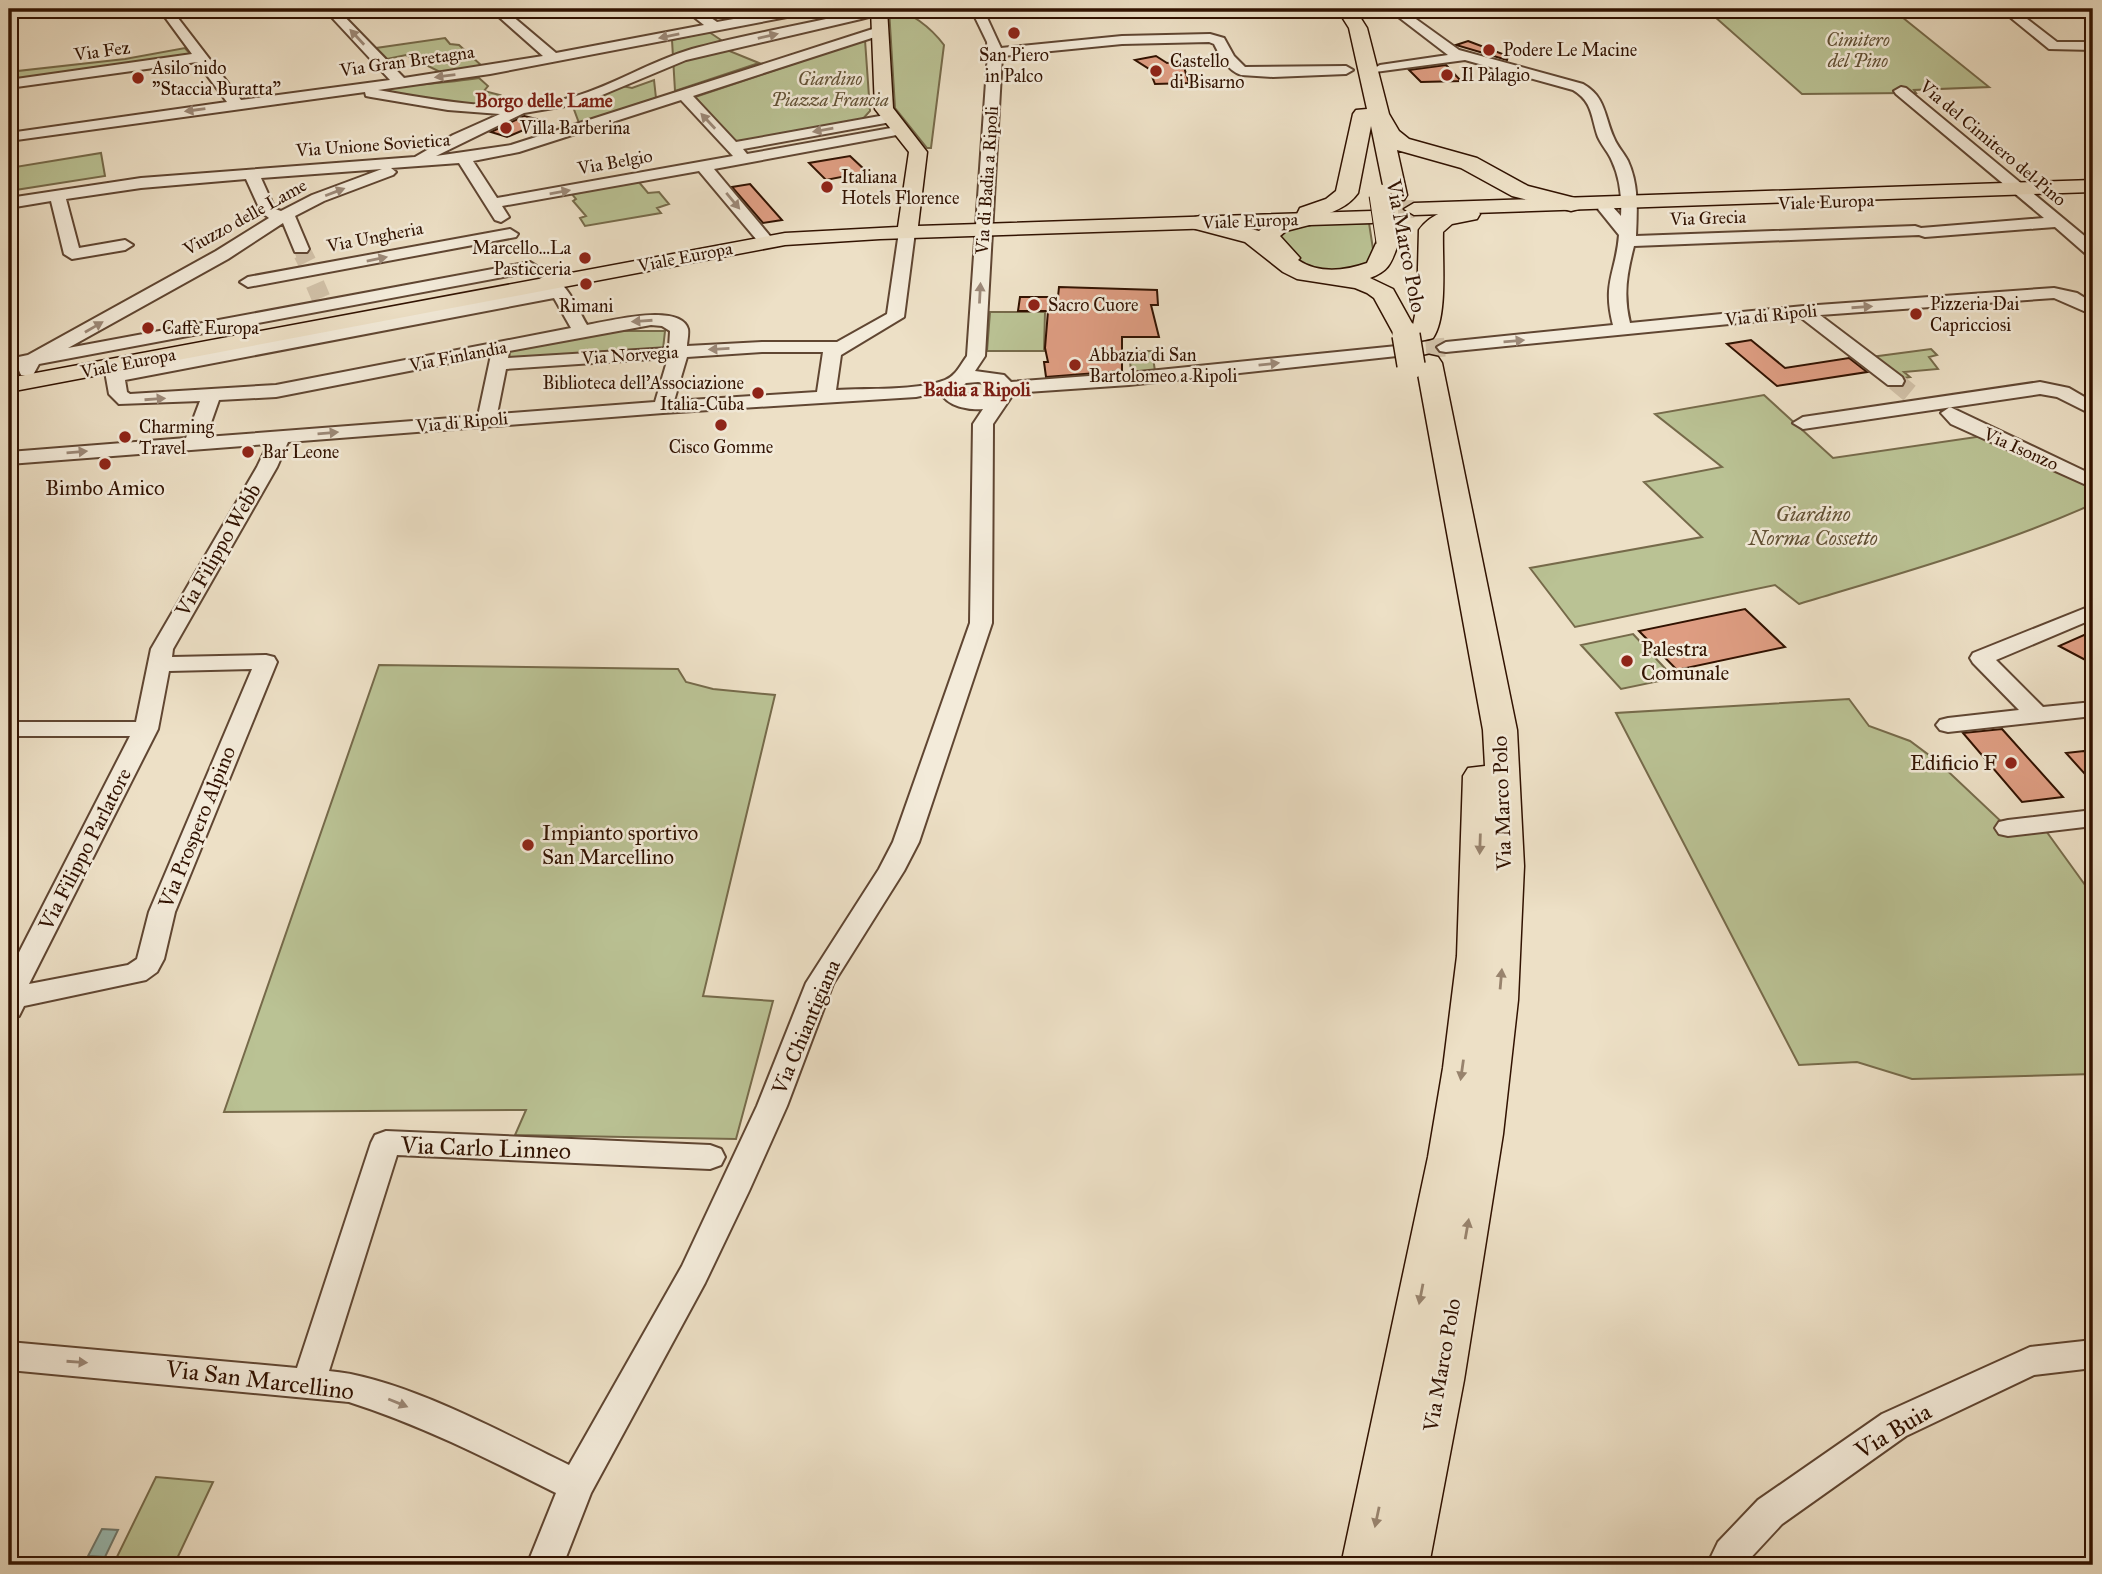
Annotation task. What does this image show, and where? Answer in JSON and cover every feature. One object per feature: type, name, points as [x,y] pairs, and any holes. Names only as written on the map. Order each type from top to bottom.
[{"type":"highway","name":"Via Marco Polo","points":[[1334,9],[1350,41],[1371,114]]},
{"type":"highway","name":"Via Marco Polo","points":[[1346,9],[1358,28],[1371,114],[1500,730],[1505,789],[1502,960],[1491,1080],[1425,1465],[1403,1565]]},
{"type":"highway","points":[[1200,223],[1258,229],[1334,204],[1347,193],[1371,114],[1399,143],[1462,160],[1531,195],[1571,204]]},
{"type":"highway","points":[[1300,215],[1269,233],[1268,239],[1289,259],[1315,272],[1342,275],[1373,270],[1381,263],[1401,171],[1409,163],[1428,158],[1462,160]]},
{"type":"highway","points":[[1419,349],[1429,306],[1431,230],[1444,219],[1497,206],[1504,199],[1494,177]]},
{"type":"highway","points":[[1258,229],[1297,271],[1358,282],[1379,289],[1419,349]]},
{"type":"highway","name":"Via Marco Polo","points":[[1367,1565],[1448,1157],[1476,956],[1482,793],[1479,753],[1419,349]]},
{"type":"main road","points":[[879,10],[883,104],[918,152],[908,228]]},
{"type":"main road","points":[[2024,192],[2093,186]]},
{"type":"main road","points":[[2024,192],[2093,194]]},
{"type":"main road","name":"Viale Europa","points":[[9,386],[114,371],[545,279],[762,236],[820,229],[1300,215],[1393,216],[1571,204],[1630,205],[2024,192]]},
{"type":"main road","name":"Viale Europa","points":[[1476,211],[1601,210],[1630,205]]},
{"type":"main road","name":"Viale Europa","points":[[985,226],[1200,223]]},
{"type":"main road","name":"Viale Europa","points":[[20,367],[774,241],[908,228]]},
{"type":"street","points":[[165,9],[236,104]]},
{"type":"street","points":[[330,9],[400,82]]},
{"type":"street","points":[[496,9],[533,40],[542,38],[561,57]]},
{"type":"street","points":[[690,9],[715,27]]},
{"type":"street","name":"Via Gran Bretagna","points":[[9,137],[561,57],[808,9]]},
{"type":"street","name":"Via di Badia a Ripoli","points":[[976,356],[995,53],[994,42],[977,9]]},
{"type":"street","points":[[1394,9],[1462,57],[1578,87],[1590,94],[1599,110],[1606,138],[1621,163],[1630,205],[1627,238],[1617,281],[1616,303],[1623,330]]},
{"type":"street","points":[[2006,9],[2054,46],[2093,46]]},
{"type":"street","points":[[345,89],[477,108],[522,109],[576,100],[688,54],[837,22],[879,10]]},
{"type":"street","name":"Via Unione Sovietica","points":[[9,203],[128,184],[464,158],[527,146],[879,32]]},
{"type":"street","points":[[995,53],[1122,40],[1210,38],[1219,41],[1228,58],[1241,71],[1346,71]]},
{"type":"street","points":[[728,45],[747,55],[778,64]]},
{"type":"street","name":"Via Fez","points":[[9,84],[201,57]]},
{"type":"street","points":[[1380,69],[1462,57]]},
{"type":"street","points":[[656,68],[662,76],[667,100]]},
{"type":"street","name":"Via del Cimitero del Pino","points":[[1901,92],[2093,251]]},
{"type":"street","points":[[684,94],[744,159]]},
{"type":"street","name":"Viuzzo delle Lame","points":[[20,367],[222,255],[281,217],[318,198],[412,161],[522,109]]},
{"type":"street","points":[[733,147],[897,124]]},
{"type":"street","name":"Via Belgio","points":[[493,203],[744,159],[897,124]]},
{"type":"street","points":[[464,158],[510,234],[581,331]]},
{"type":"street","points":[[704,166],[762,236]]},
{"type":"street","points":[[251,174],[269,212],[291,220],[313,278]]},
{"type":"street","points":[[57,195],[72,254],[125,245]]},
{"type":"street","points":[[1601,210],[1627,238]]},
{"type":"street","name":"Via Grecia","points":[[1627,238],[1920,231],[2059,222]]},
{"type":"street","points":[[826,396],[830,354],[836,348],[894,319],[908,228]]},
{"type":"street","name":"Via Ungheria","points":[[248,282],[313,278],[510,234]]},
{"type":"street","name":"Viale Europa","points":[[20,367],[313,278],[545,279]]},
{"type":"street","name":"Via di Ripoli","points":[[1000,388],[1129,379],[1804,312],[2054,293],[2071,297],[2093,310]]},
{"type":"street","points":[[1804,312],[1895,381]]},
{"type":"street","name":"Via Norvegia","points":[[762,347],[894,319]]},
{"type":"street","name":"Via Finlandia","points":[[114,371],[118,394],[126,400],[286,390],[499,356],[581,331],[637,321],[667,322],[679,329],[678,352]]},
{"type":"street","name":"Via Norvegia","points":[[499,356],[678,352],[762,347],[836,348]]},
{"type":"street","points":[[663,407],[678,352]]},
{"type":"street","points":[[487,419],[499,356]]},
{"type":"street","points":[[957,391],[976,356],[1000,388]]},
{"type":"street","points":[[957,391],[978,376],[1000,388]]},
{"type":"street","points":[[957,391],[985,403],[1000,388]]},
{"type":"street","points":[[957,391],[983,424],[1000,388]]},
{"type":"street","points":[[1803,423],[1931,404],[1960,415],[1970,412],[1981,398],[2045,388],[2062,393],[2093,409]]},
{"type":"street","name":"Via di Ripoli","points":[[9,458],[487,419],[826,396],[957,391]]},
{"type":"street","points":[[194,443],[212,395]]},
{"type":"street","name":"Via Isonzo","points":[[1931,404],[1958,420],[2093,482]]},
{"type":"street","name":"Via Chiantigiana","points":[[545,1565],[576,1486],[694,1273],[758,1138],[820,982],[891,871],[906,842],[981,624],[983,424]]},
{"type":"street","name":"Via Filippo Webb","points":[[146,729],[157,664],[172,629],[267,467],[281,436]]},
{"type":"street","points":[[2037,715],[1981,659],[2093,611]]},
{"type":"street","name":"Via Prospero Alpino","points":[[10,1003],[136,973],[142,970],[150,959],[162,912],[266,662],[157,664]]},
{"type":"street","points":[[1948,725],[2093,709]]},
{"type":"street","points":[[9,729],[146,729]]},
{"type":"street","name":"Via Filippo Parlatore","points":[[10,1003],[146,729]]},
{"type":"street","points":[[2008,828],[2093,818]]},
{"type":"street","name":"Via Carlo Linneo","points":[[309,1382],[386,1143],[710,1157]]},
{"type":"street","name":"Via Buia","points":[[1725,1565],[1731,1554],[1770,1512],[1894,1425],[2030,1361],[2093,1354]]},
{"type":"street","name":"Via San Marcellino","points":[[9,1356],[349,1387],[387,1398],[470,1433],[576,1486]]},
{"type":"green space","points":[[889,9],[904,12],[920,21],[944,45],[931,148],[927,148],[895,108]]},
{"type":"green space","name":"Cimitero del Pino","points":[[1706,9],[1892,9],[1989,87],[1914,90],[1916,93],[1802,94]]},
{"type":"green space","points":[[709,32],[727,44],[722,48],[759,63],[675,91],[672,40]]},
{"type":"green space","points":[[445,38],[450,44],[459,45],[482,66],[440,72],[406,55],[387,59],[376,48]]},
{"type":"green space","name":"Giardino Piazza Francia","points":[[865,40],[870,111],[861,121],[734,142],[695,97]]},
{"type":"green space","points":[[185,48],[191,55],[9,82],[9,72],[125,59]]},
{"type":"green space","points":[[479,78],[488,86],[484,91],[500,95],[489,107],[362,91],[450,82]]},
{"type":"green space","points":[[654,80],[656,98],[579,123],[572,104],[622,86],[632,88]]},
{"type":"green space","points":[[101,153],[105,176],[9,191],[9,168]]},
{"type":"green space","points":[[638,181],[648,193],[659,192],[669,204],[657,208],[661,213],[585,226],[580,218],[586,216],[573,201],[576,199],[571,193]]},
{"type":"green space","points":[[1369,223],[1375,262],[1333,273],[1301,265],[1277,232],[1294,225]]},
{"type":"green space","points":[[990,312],[1045,312],[1044,351],[987,351]]},
{"type":"green space","points":[[594,331],[665,331],[663,349],[504,359],[506,349]]},
{"type":"green space","points":[[1931,349],[1937,355],[1929,357],[1938,369],[1904,372],[1910,377],[1898,379],[1871,357]]},
{"type":"green space","points":[[1129,351],[1152,351],[1155,371],[1131,371]]},
{"type":"green space","name":"Giardino Norma Cossetto","points":[[1764,395],[1833,458],[1983,436],[2093,485],[2093,504],[1985,546],[1799,604],[1775,585],[1575,627],[1530,568],[1702,537],[1644,482],[1722,467],[1655,414]]},
{"type":"green space","name":"Palestra Comunale","points":[[1633,634],[1674,678],[1621,689],[1581,645]]},
{"type":"green space","name":"Impianto sportivo San Marcellino","points":[[379,665],[678,669],[686,682],[713,689],[775,695],[703,996],[773,1001],[736,1139],[515,1135],[526,1110],[224,1112]]},
{"type":"green space","points":[[1849,699],[1869,726],[1910,741],[1937,761],[2008,828],[2041,824],[2093,896],[2093,1074],[1912,1079],[1857,1062],[1799,1065],[1616,713]]},
{"type":"green space","points":[[156,1477],[213,1482],[174,1565],[113,1565]]},
{"type":"water","points":[[102,1529],[118,1530],[105,1557],[88,1556]]},
{"type":"building","points":[[1468,41],[1508,56],[1507,60],[1456,45]]},
{"type":"building","name":"Castello di Bisarno","points":[[1156,56],[1167,63],[1182,61],[1189,83],[1155,84],[1149,69],[1135,60]]},
{"type":"building","name":"Il Palagio","points":[[1446,65],[1461,81],[1421,82],[1409,70]]},
{"type":"building","points":[[524,116],[545,121],[507,137],[491,132]]},
{"type":"building","points":[[850,156],[867,172],[826,180],[809,163]]},
{"type":"building","points":[[750,184],[782,220],[763,223],[732,187]]},
{"type":"building","points":[[1059,287],[1157,290],[1158,305],[1151,305],[1159,337],[1122,337],[1122,371],[1046,377],[1044,362],[1048,362],[1045,348],[1048,311],[1018,311],[1020,297],[1058,297]]},
{"type":"building","points":[[1751,340],[1785,368],[1849,358],[1867,372],[1777,386],[1727,344]]},
{"type":"building","points":[[1745,609],[1785,647],[1677,670],[1639,631]]},
{"type":"building","points":[[2093,631],[2093,664],[2059,646]]},
{"type":"building","name":"Edificio F","points":[[2002,729],[2063,797],[2022,802],[1963,733]]},
{"type":"building","points":[[2093,752],[2093,783],[2066,753]]},
{"type":"tunnel","points":[[1371,211],[1414,209]]},
{"type":"tunnel","points":[[301,249],[304,256]]},
{"type":"tunnel","points":[[304,256],[307,262]]},
{"type":"tunnel","points":[[315,284],[321,298]]},
{"type":"tunnel","points":[[1397,351],[1446,347]]},
{"type":"tunnel","points":[[1895,381],[1912,395]]},
{"type":"place","name":"San Piero in Palco","points":[[1014,33]]},
{"type":"place","name":"Podere Le Macine","points":[[1489,50]]},
{"type":"place","name":"Castello di Bisarno","points":[[1156,71]]},
{"type":"place","name":"Il Palagio","points":[[1447,75]]},
{"type":"place","name":"Asilo nido \"Staccia Buratta\"","points":[[138,78]]},
{"type":"place","name":"Villa Barberina","points":[[506,128]]},
{"type":"place","name":"Italiana Hotels Florence","points":[[827,187]]},
{"type":"place","name":"Marcello...La Pasticceria","points":[[585,258]]},
{"type":"place","name":"Rimani","points":[[586,284]]},
{"type":"place","name":"Sacro Cuore","points":[[1034,305]]},
{"type":"place","name":"Pizzeria Dai Capricciosi","points":[[1916,314]]},
{"type":"place","name":"Caffè Europa","points":[[148,328]]},
{"type":"place","name":"Abbazia di San Bartolomeo a Ripoli","points":[[1075,365]]},
{"type":"place","name":"Biblioteca dell'Associazione Italia-Cuba","points":[[758,393]]},
{"type":"place","name":"Cisco Gomme","points":[[721,425]]},
{"type":"place","name":"Charming Travel","points":[[125,437]]},
{"type":"place","name":"Bar Leone","points":[[248,452]]},
{"type":"place","name":"Bimbo Amico","points":[[105,464]]},
{"type":"place","name":"Palestra Comunale","points":[[1627,661]]},
{"type":"place","name":"Edificio F","points":[[2011,763]]},
{"type":"place","name":"Impianto sportivo San Marcellino","points":[[528,845]]},
{"type":"district","name":"Borgo delle Lame","points":[[544,100]]},
{"type":"district","name":"Badia a Ripoli","points":[[977,389]]}]
